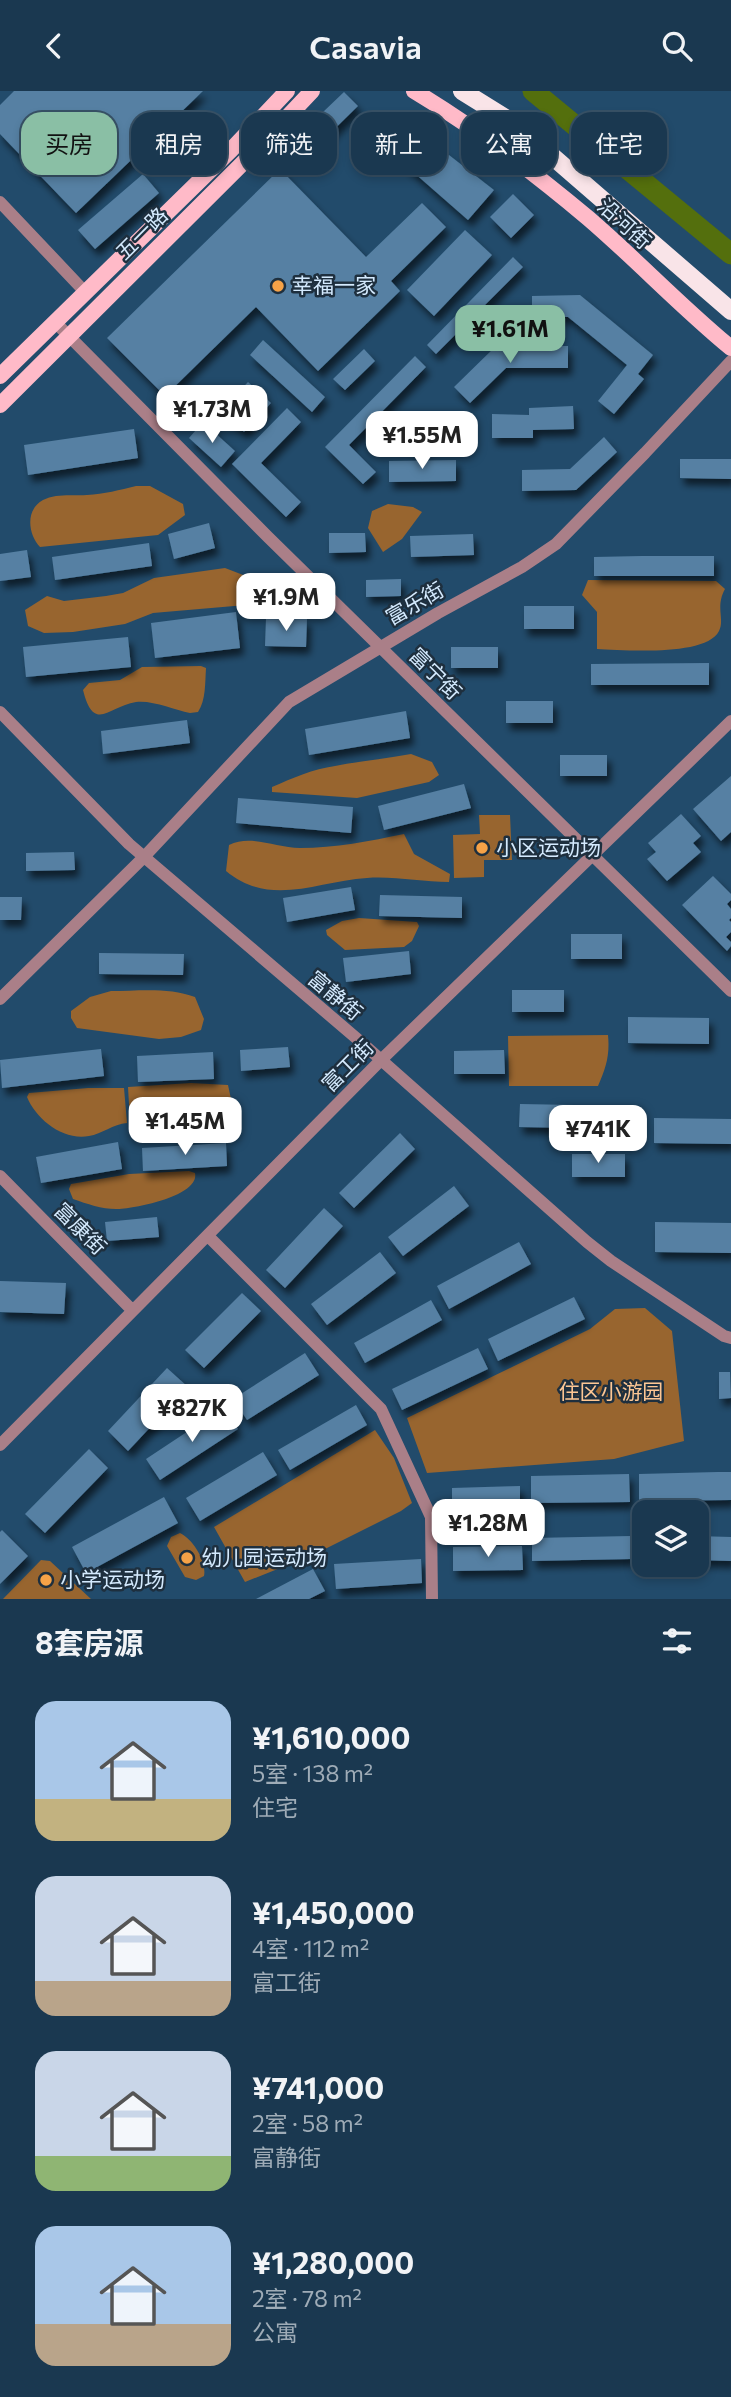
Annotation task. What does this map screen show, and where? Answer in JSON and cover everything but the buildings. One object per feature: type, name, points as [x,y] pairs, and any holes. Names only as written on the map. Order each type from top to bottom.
[{"type":"highway","points":[[462,91],[515,124],[731,311]]},
{"type":"highway","points":[[480,91],[520,117],[731,295]]},
{"type":"main road","name":"五一路","points":[[0,376],[231,150],[287,91]]},
{"type":"main road","name":"五一路","points":[[0,405],[312,91]]},
{"type":"main road","name":"沿河街","points":[[414,91],[507,152],[589,219],[692,316],[731,348]]},
{"type":"street","points":[[0,202],[86,293]]},
{"type":"street","name":"富宁街","points":[[55,322],[268,537],[731,991]]},
{"type":"street","name":"富乐街","points":[[0,999],[144,857],[289,702],[381,646],[522,567],[556,544],[731,361]]},
{"type":"street","name":"富静街","points":[[0,712],[144,857],[381,1059],[587,1243],[724,1336],[731,1338]]},
{"type":"street","name":"富工街","points":[[0,1445],[381,1059],[731,721]]},
{"type":"street","name":"富康街","points":[[0,1176],[132,1310]]},
{"type":"street","points":[[208,1236],[381,1409],[431,1517],[432,1599]]},
{"type":"green space","points":[[136,486],[150,486],[183,504],[185,515],[158,535],[40,547],[36,542],[31,529],[31,516],[37,504],[43,500],[59,496],[100,494]]},
{"type":"green space","points":[[388,504],[413,507],[422,512],[402,539],[383,552],[368,528],[372,511]]},
{"type":"green space","points":[[225,568],[251,578],[267,579],[267,606],[246,605],[153,613],[125,624],[73,632],[44,633],[28,626],[25,610],[47,596],[64,601],[106,596],[123,593],[154,578]]},
{"type":"green space","points":[[588,580],[716,581],[725,589],[721,601],[721,626],[711,639],[682,648],[644,651],[597,649],[597,612],[582,595]]},
{"type":"green space","points":[[142,667],[206,668],[205,685],[198,712],[190,713],[136,702],[97,714],[87,703],[83,690],[89,683],[120,680]]},
{"type":"green space","points":[[411,754],[432,762],[439,775],[429,782],[357,798],[272,792],[272,787],[319,769]]},
{"type":"green space","name":"小区运动场","points":[[479,815],[510,815],[512,860],[484,860],[484,877],[454,878],[453,835],[480,834]]},
{"type":"green space","points":[[404,834],[414,854],[450,874],[449,882],[367,878],[277,890],[243,882],[226,871],[229,845],[237,842],[255,841],[313,848]]},
{"type":"green space","points":[[359,918],[417,922],[419,926],[412,941],[404,947],[345,950],[327,935],[326,930],[342,921]]},
{"type":"green space","points":[[111,991],[164,991],[195,997],[204,1019],[201,1030],[181,1037],[159,1039],[77,1028],[71,1018],[71,1011],[90,997]]},
{"type":"green space","points":[[608,1035],[607,1061],[598,1086],[509,1086],[508,1036]]},
{"type":"green space","points":[[191,1083],[228,1085],[231,1099],[221,1124],[199,1129],[176,1129],[130,1122],[128,1087]]},
{"type":"green space","points":[[124,1088],[127,1123],[89,1136],[70,1135],[60,1132],[44,1120],[27,1097],[29,1093]]},
{"type":"green space","points":[[195,1173],[194,1181],[177,1194],[150,1204],[125,1208],[105,1208],[78,1201],[73,1199],[69,1189],[71,1184],[129,1174]]},
{"type":"green space","name":"住区小游园","points":[[645,1308],[672,1331],[684,1441],[614,1459],[427,1473],[407,1418],[590,1329],[615,1309]]},
{"type":"green space","points":[[375,1430],[394,1458],[412,1503],[315,1554],[245,1582],[214,1527]]},
{"type":"green space","name":"幼儿园运动场","points":[[180,1533],[194,1546],[201,1558],[204,1576],[196,1580],[185,1577],[167,1546],[171,1537]]},
{"type":"green space","name":"小学运动场","points":[[41,1560],[50,1561],[91,1599],[3,1599]]},
{"type":"waterway","points":[[533,91],[731,254]]},
{"type":"place","name":"幸福一家","points":[[278,286]]},
{"type":"place","name":"小区运动场","points":[[482,848]]},
{"type":"place","name":"幼儿园运动场","points":[[187,1558]]},
{"type":"place","name":"小学运动场","points":[[46,1580]]}]
